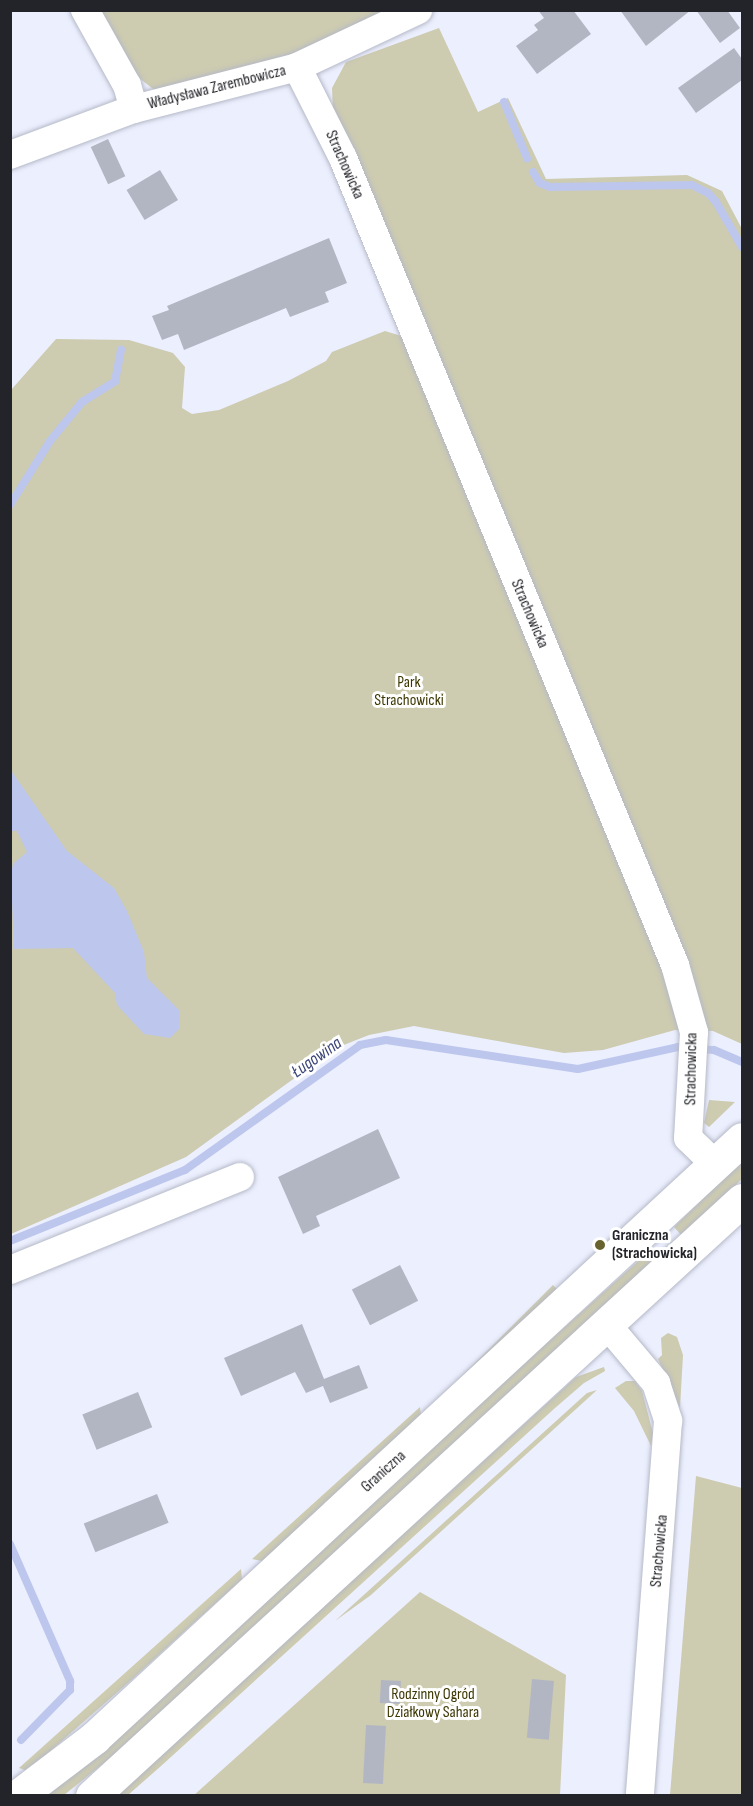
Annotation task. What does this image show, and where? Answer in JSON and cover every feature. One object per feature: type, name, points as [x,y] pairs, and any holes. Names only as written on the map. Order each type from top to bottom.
[{"type":"main road","name":"Graniczna","points":[[18,1796],[94,1738],[742,1140]]},
{"type":"main road","points":[[92,1796],[608,1326],[742,1200]]},
{"type":"street","points":[[85,10],[127,85],[134,109]]},
{"type":"street","name":"Władysława Zarembowicza","points":[[10,155],[134,109],[297,67],[418,10]]},
{"type":"street","name":"Strachowicka","points":[[297,67],[343,158],[675,965],[694,1032],[694,1068],[688,1138],[716,1165]]},
{"type":"street","points":[[10,1270],[240,1177]]},
{"type":"street","name":"Strachowicka","points":[[608,1326],[656,1383],[668,1421],[640,1796]]},
{"type":"green space","points":[[96,11],[399,11],[267,65],[157,92],[134,74]]},
{"type":"green space","name":"Park Strachowicki","points":[[439,28],[478,112],[508,98],[546,179],[687,175],[722,191],[742,229],[742,1044],[713,1031],[675,1030],[603,1050],[564,1053],[414,1026],[369,1035],[336,1048],[186,1157],[11,1234],[11,390],[56,339],[129,340],[173,353],[185,367],[182,408],[192,414],[219,410],[288,381],[326,361],[332,352],[385,331],[408,338],[333,112],[332,88],[346,62]]},
{"type":"green space","points":[[709,1100],[735,1102],[709,1127],[704,1123]]},
{"type":"green space","points":[[742,1161],[742,1179],[683,1237],[674,1227]]},
{"type":"green space","points":[[646,1254],[655,1262],[114,1755],[64,1795],[43,1796]]},
{"type":"green space","points":[[553,1285],[559,1291],[443,1407],[437,1401]]},
{"type":"green space","points":[[668,1333],[677,1337],[683,1355],[680,1408],[658,1359],[662,1355],[661,1338]]},
{"type":"green space","points":[[604,1367],[605,1371],[584,1383],[555,1408],[128,1795],[115,1796],[576,1377]]},
{"type":"green space","points":[[626,1381],[635,1381],[642,1391],[653,1433],[651,1446],[634,1411],[615,1388]]},
{"type":"green space","points":[[597,1390],[371,1595],[335,1621],[587,1393]]},
{"type":"green space","points":[[420,1407],[421,1416],[262,1561],[252,1559]]},
{"type":"green space","points":[[696,1476],[742,1488],[742,1795],[670,1795]]},
{"type":"green space","points":[[241,1569],[242,1579],[129,1682],[48,1753],[25,1770],[19,1768]]},
{"type":"green space","name":"Rodzinny Ogród Działkowy Sahara","points":[[420,1592],[566,1675],[560,1795],[193,1796]]},
{"type":"water","points":[[10,769],[67,851],[114,888],[127,911],[144,952],[147,978],[179,1010],[179,1029],[170,1038],[144,1034],[117,1005],[115,993],[73,948],[14,949],[11,875],[13,864],[27,852],[17,831],[11,831]]},
{"type":"building","points":[[538,10],[573,10],[591,34],[537,74],[516,46],[538,30],[534,25],[544,18]]},
{"type":"building","points":[[620,10],[691,10],[646,46]]},
{"type":"building","points":[[696,10],[727,10],[740,28],[720,43]]},
{"type":"building","points":[[734,48],[742,59],[742,80],[696,113],[678,88]]},
{"type":"building","points":[[108,139],[125,176],[108,184],[91,147]]},
{"type":"building","points":[[160,170],[178,200],[145,220],[127,190]]},
{"type":"building","points":[[329,238],[347,283],[325,292],[329,302],[290,317],[286,308],[184,350],[178,334],[162,340],[152,316],[169,310],[167,306]]},
{"type":"building","points":[[378,1129],[400,1178],[316,1216],[320,1226],[303,1234],[278,1177]]},
{"type":"building","points":[[400,1265],[418,1301],[370,1325],[352,1290]]},
{"type":"building","points":[[302,1324],[324,1379],[359,1365],[368,1388],[330,1403],[323,1386],[306,1393],[295,1372],[241,1396],[224,1358]]},
{"type":"building","points":[[138,1392],[152,1427],[97,1450],[82,1414]]},
{"type":"building","points":[[157,1494],[169,1523],[95,1552],[84,1524]]},
{"type":"building","points":[[532,1679],[554,1681],[549,1740],[527,1738]]},
{"type":"building","points":[[381,1680],[401,1681],[400,1704],[380,1703]]},
{"type":"building","points":[[366,1725],[386,1726],[383,1784],[363,1783]]},
{"type":"waterway","points":[[504,102],[527,158]]},
{"type":"waterway","points":[[533,172],[540,183],[550,187],[692,185],[708,193],[716,202],[742,247]]},
{"type":"waterway","points":[[10,505],[50,441],[82,402],[115,381],[121,350]]},
{"type":"waterway","name":"Ługowina","points":[[10,1241],[185,1170],[360,1045],[386,1040],[578,1069],[678,1047],[714,1050],[742,1062]]},
{"type":"waterway","points":[[10,1544],[70,1681],[70,1690],[21,1740]]},
{"type":"place","name":"Graniczna (Strachowicka)","points":[[600,1245]]}]
